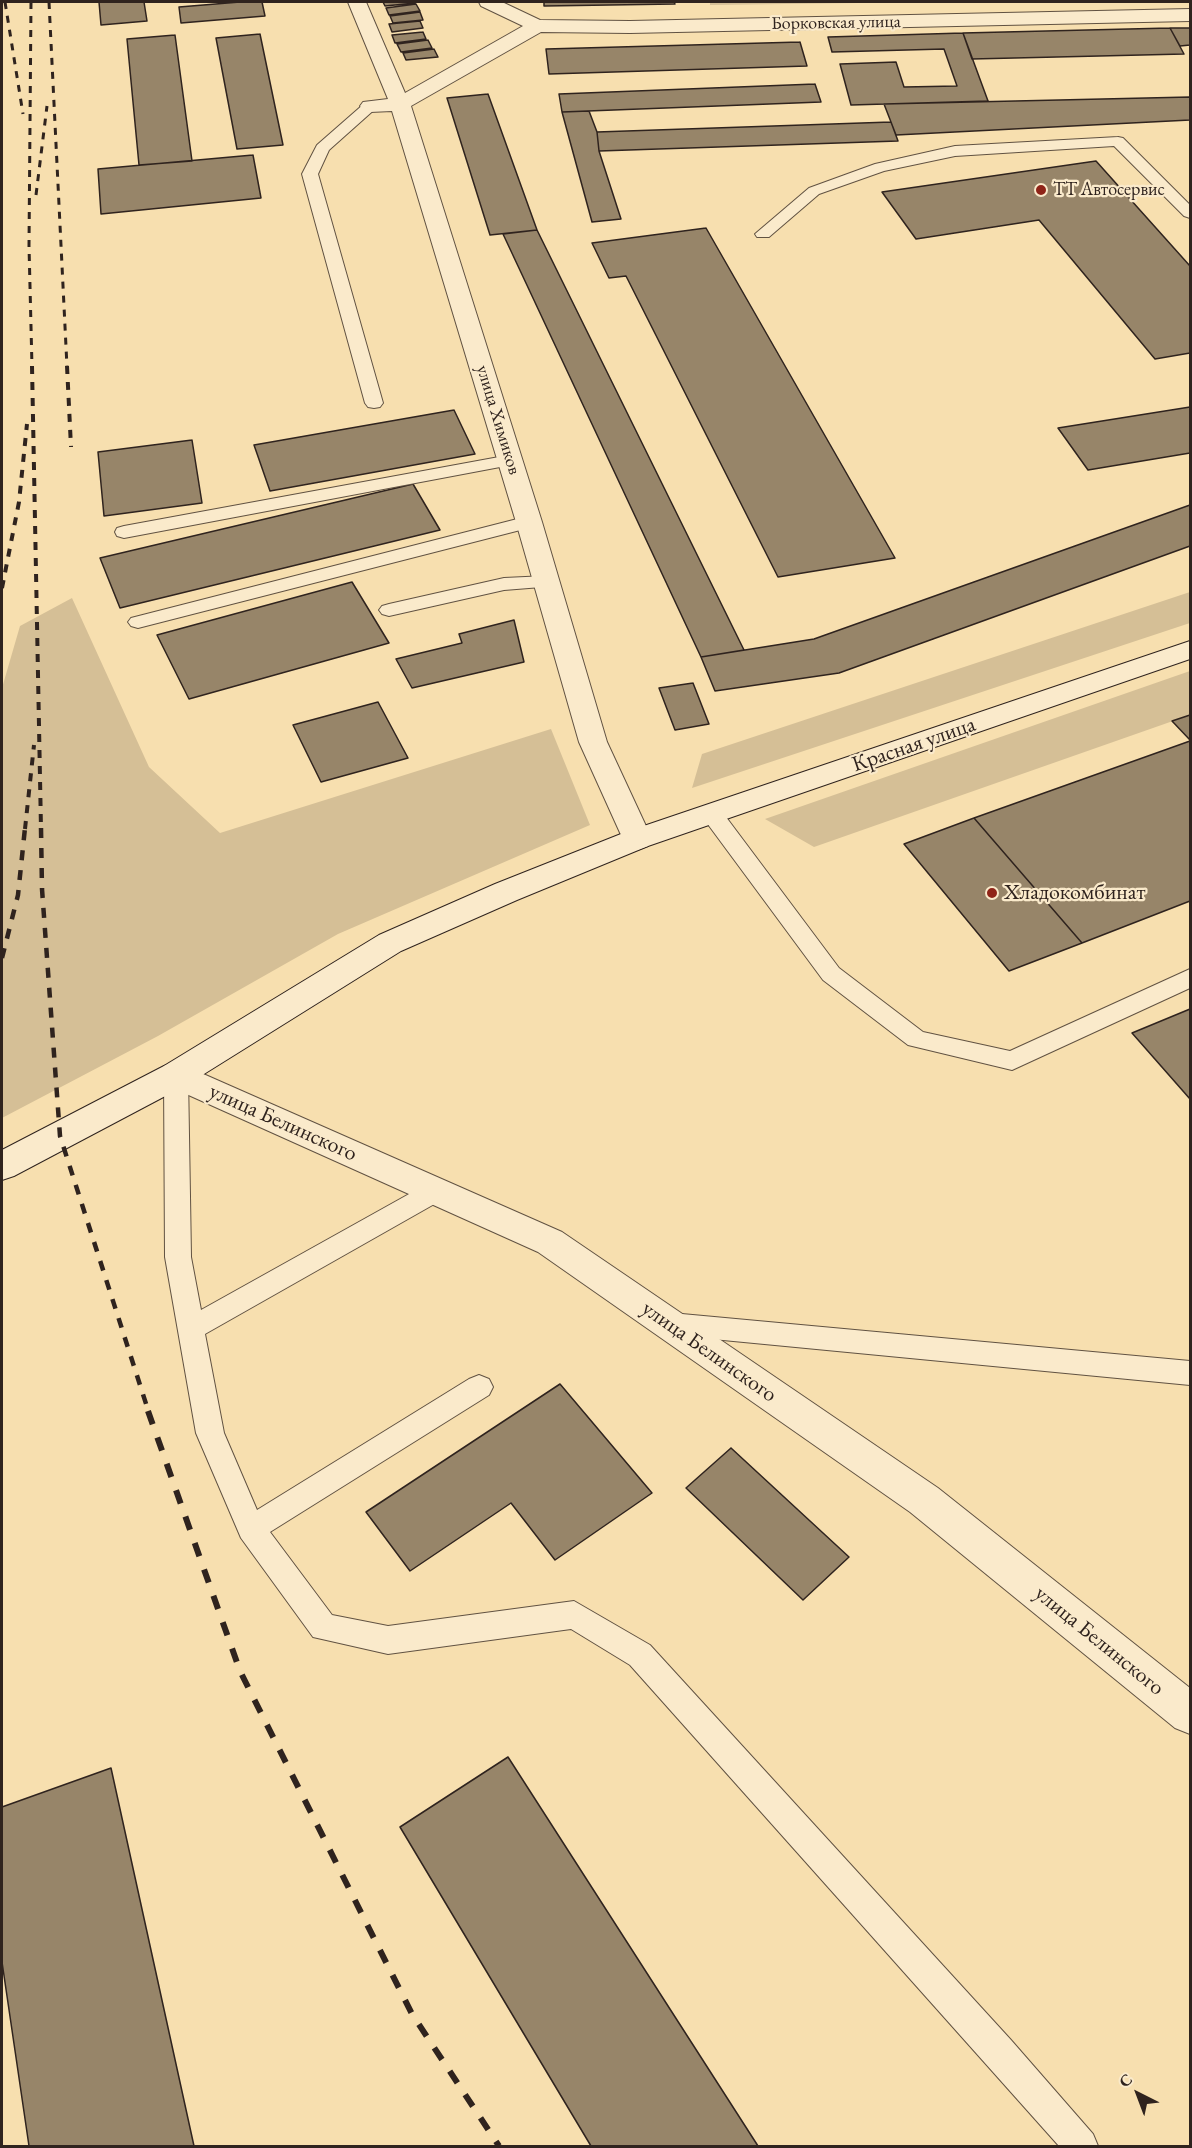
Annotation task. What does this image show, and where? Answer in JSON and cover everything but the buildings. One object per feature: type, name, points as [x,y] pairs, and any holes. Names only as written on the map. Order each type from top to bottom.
[{"type":"street","name":"улица Химиков","points":[[357,2],[400,104],[529,522],[593,742],[637,840]]},
{"type":"street","name":"Борковская улица","points":[[488,2],[537,26],[642,27],[1191,15]]},
{"type":"street","points":[[370,106],[400,104],[537,26]]},
{"type":"street","name":"Красная улица","points":[[2,1166],[176,1075],[390,943],[506,892],[637,840],[1191,650]]},
{"type":"street","name":"улица Белинского","points":[[176,1075],[550,1242],[924,1500],[1191,1714]]},
{"type":"lane","points":[[370,106],[322,148],[310,174],[374,403]]},
{"type":"lane","points":[[763,234],[814,191],[880,167],[955,151],[1118,141],[1191,213]]},
{"type":"lane","points":[[124,532],[510,460]]},
{"type":"lane","points":[[138,622],[529,522]]},
{"type":"lane","points":[[389,610],[504,584],[547,582]]},
{"type":"lane","points":[[712,814],[831,974],[916,1039],[1012,1061],[1191,978]]},
{"type":"lane","points":[[176,1075],[178,1257],[210,1433],[251,1529],[323,1627],[388,1640],[574,1615],[640,1656],[999,2052],[1081,2146]]},
{"type":"lane","points":[[190,1329],[436,1191]]},
{"type":"lane","points":[[668,1324],[1191,1373]]},
{"type":"lane","points":[[251,1529],[479,1387]]},
{"type":"shaded area","points":[[710,2],[932,2],[710,5]]},
{"type":"shaded area","points":[[1190,592],[1190,623],[692,788],[702,754]]},
{"type":"shaded area","points":[[72,598],[149,767],[220,833],[551,729],[590,825],[338,934],[158,1036],[2,1118],[2,688],[20,626]]},
{"type":"shaded area","points":[[1190,671],[1190,715],[814,847],[765,819]]},
{"type":"railway","points":[[5,2],[23,114]]},
{"type":"railway","points":[[31,2],[29,246],[32,367]]},
{"type":"railway","points":[[49,2],[67,367]]},
{"type":"railway","points":[[36,195],[47,106]]},
{"type":"railway","points":[[32,366],[41,829]]},
{"type":"railway","points":[[67,366],[71,447]]},
{"type":"railway","points":[[2,588],[19,502],[27,424]]},
{"type":"railway","points":[[25,829],[34,745]]},
{"type":"railway","points":[[2,958],[18,895],[25,828]]},
{"type":"railway","points":[[41,828],[42,889],[60,1136],[149,1413]]},
{"type":"railway","points":[[148,1411],[240,1671],[412,2014],[499,2146]]},
{"type":"place","name":"ТТ Автосервис","points":[[1041,190]]},
{"type":"place","name":"Хладокомбинат","points":[[992,893]]}]
